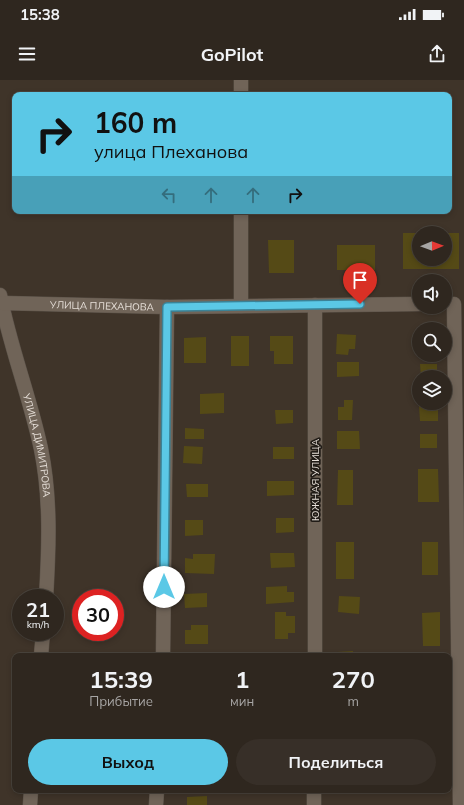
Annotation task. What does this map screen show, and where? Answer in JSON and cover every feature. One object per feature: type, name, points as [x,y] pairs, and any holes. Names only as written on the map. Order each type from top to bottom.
[{"type":"street","points":[[241,80],[241,92]]},
{"type":"street","points":[[241,214],[242,306]]},
{"type":"street","name":"УЛИЦА ПЛЕХАНОВА","points":[[1,299],[167,307],[412,304]]},
{"type":"street","name":"УЛИЦА ДИМИТРОВА","points":[[1,299],[41,449],[48,504],[49,560],[47,589]]},
{"type":"street","points":[[454,304],[460,805]]},
{"type":"street","name":"ЮЖНАЯ УЛИЦА","points":[[314,653],[315,305]]},
{"type":"street","points":[[163,653],[167,307]]},
{"type":"street","points":[[42,653],[43,641]]},
{"type":"street","points":[[30,805],[32,793]]},
{"type":"street","points":[[156,805],[157,793]]},
{"type":"street","points":[[314,793],[314,805]]},
{"type":"building","points":[[403,233],[412,233],[412,266],[452,266],[452,233],[459,233],[459,269],[403,269]]},
{"type":"building","points":[[268,240],[294,240],[294,273],[269,273]]},
{"type":"building","points":[[337,245],[375,245],[375,270],[337,270]]},
{"type":"building","points":[[337,334],[356,335],[355,349],[349,349],[348,355],[336,354]]},
{"type":"building","points":[[231,336],[249,336],[249,366],[231,366]]},
{"type":"building","points":[[270,336],[293,336],[293,364],[274,364],[274,351],[270,351]]},
{"type":"building","points":[[206,337],[206,363],[184,363],[184,338]]},
{"type":"building","points":[[337,362],[359,362],[359,376],[337,377]]},
{"type":"building","points":[[420,364],[437,364],[437,370],[420,370]]},
{"type":"building","points":[[224,393],[224,413],[200,414],[200,394]]},
{"type":"building","points":[[344,400],[353,400],[352,420],[338,420],[338,407],[344,407]]},
{"type":"building","points":[[275,410],[293,410],[293,423],[276,424]]},
{"type":"building","points":[[419,410],[438,410],[438,421],[420,421]]},
{"type":"building","points":[[185,428],[204,429],[204,439],[185,439]]},
{"type":"building","points":[[337,431],[359,431],[360,449],[337,449]]},
{"type":"building","points":[[420,434],[437,434],[437,448],[420,448]]},
{"type":"building","points":[[184,446],[203,447],[202,464],[183,463]]},
{"type":"building","points":[[273,447],[294,447],[294,459],[273,459]]},
{"type":"building","points":[[418,469],[438,469],[439,502],[418,502]]},
{"type":"building","points":[[338,470],[353,470],[353,505],[337,505]]},
{"type":"building","points":[[267,481],[294,481],[294,495],[267,496]]},
{"type":"building","points":[[186,484],[208,484],[208,497],[187,497]]},
{"type":"building","points":[[276,518],[294,518],[294,532],[276,533]]},
{"type":"building","points":[[185,520],[203,520],[203,535],[185,536]]},
{"type":"building","points":[[336,542],[354,542],[354,579],[336,579]]},
{"type":"building","points":[[422,542],[438,542],[438,575],[422,575]]},
{"type":"building","points":[[270,553],[294,553],[295,567],[271,568]]},
{"type":"building","points":[[193,554],[215,554],[214,574],[185,573],[185,558],[193,559]]},
{"type":"building","points":[[287,586],[287,592],[294,592],[294,602],[266,604],[266,587]]},
{"type":"building","points":[[207,593],[207,607],[185,608],[184,594]]},
{"type":"building","points":[[339,596],[360,597],[359,614],[338,612]]},
{"type":"building","points":[[275,612],[286,612],[286,616],[295,616],[295,633],[288,633],[288,639],[275,639]]},
{"type":"building","points":[[440,612],[440,646],[423,646],[422,613]]},
{"type":"building","points":[[191,625],[208,625],[208,644],[185,644],[185,630],[191,630]]},
{"type":"building","points":[[353,651],[353,653],[337,653]]},
{"type":"building","points":[[207,796],[207,805],[187,805],[187,797]]},
{"type":"route","points":[[164,587],[167,307],[360,304]]}]
